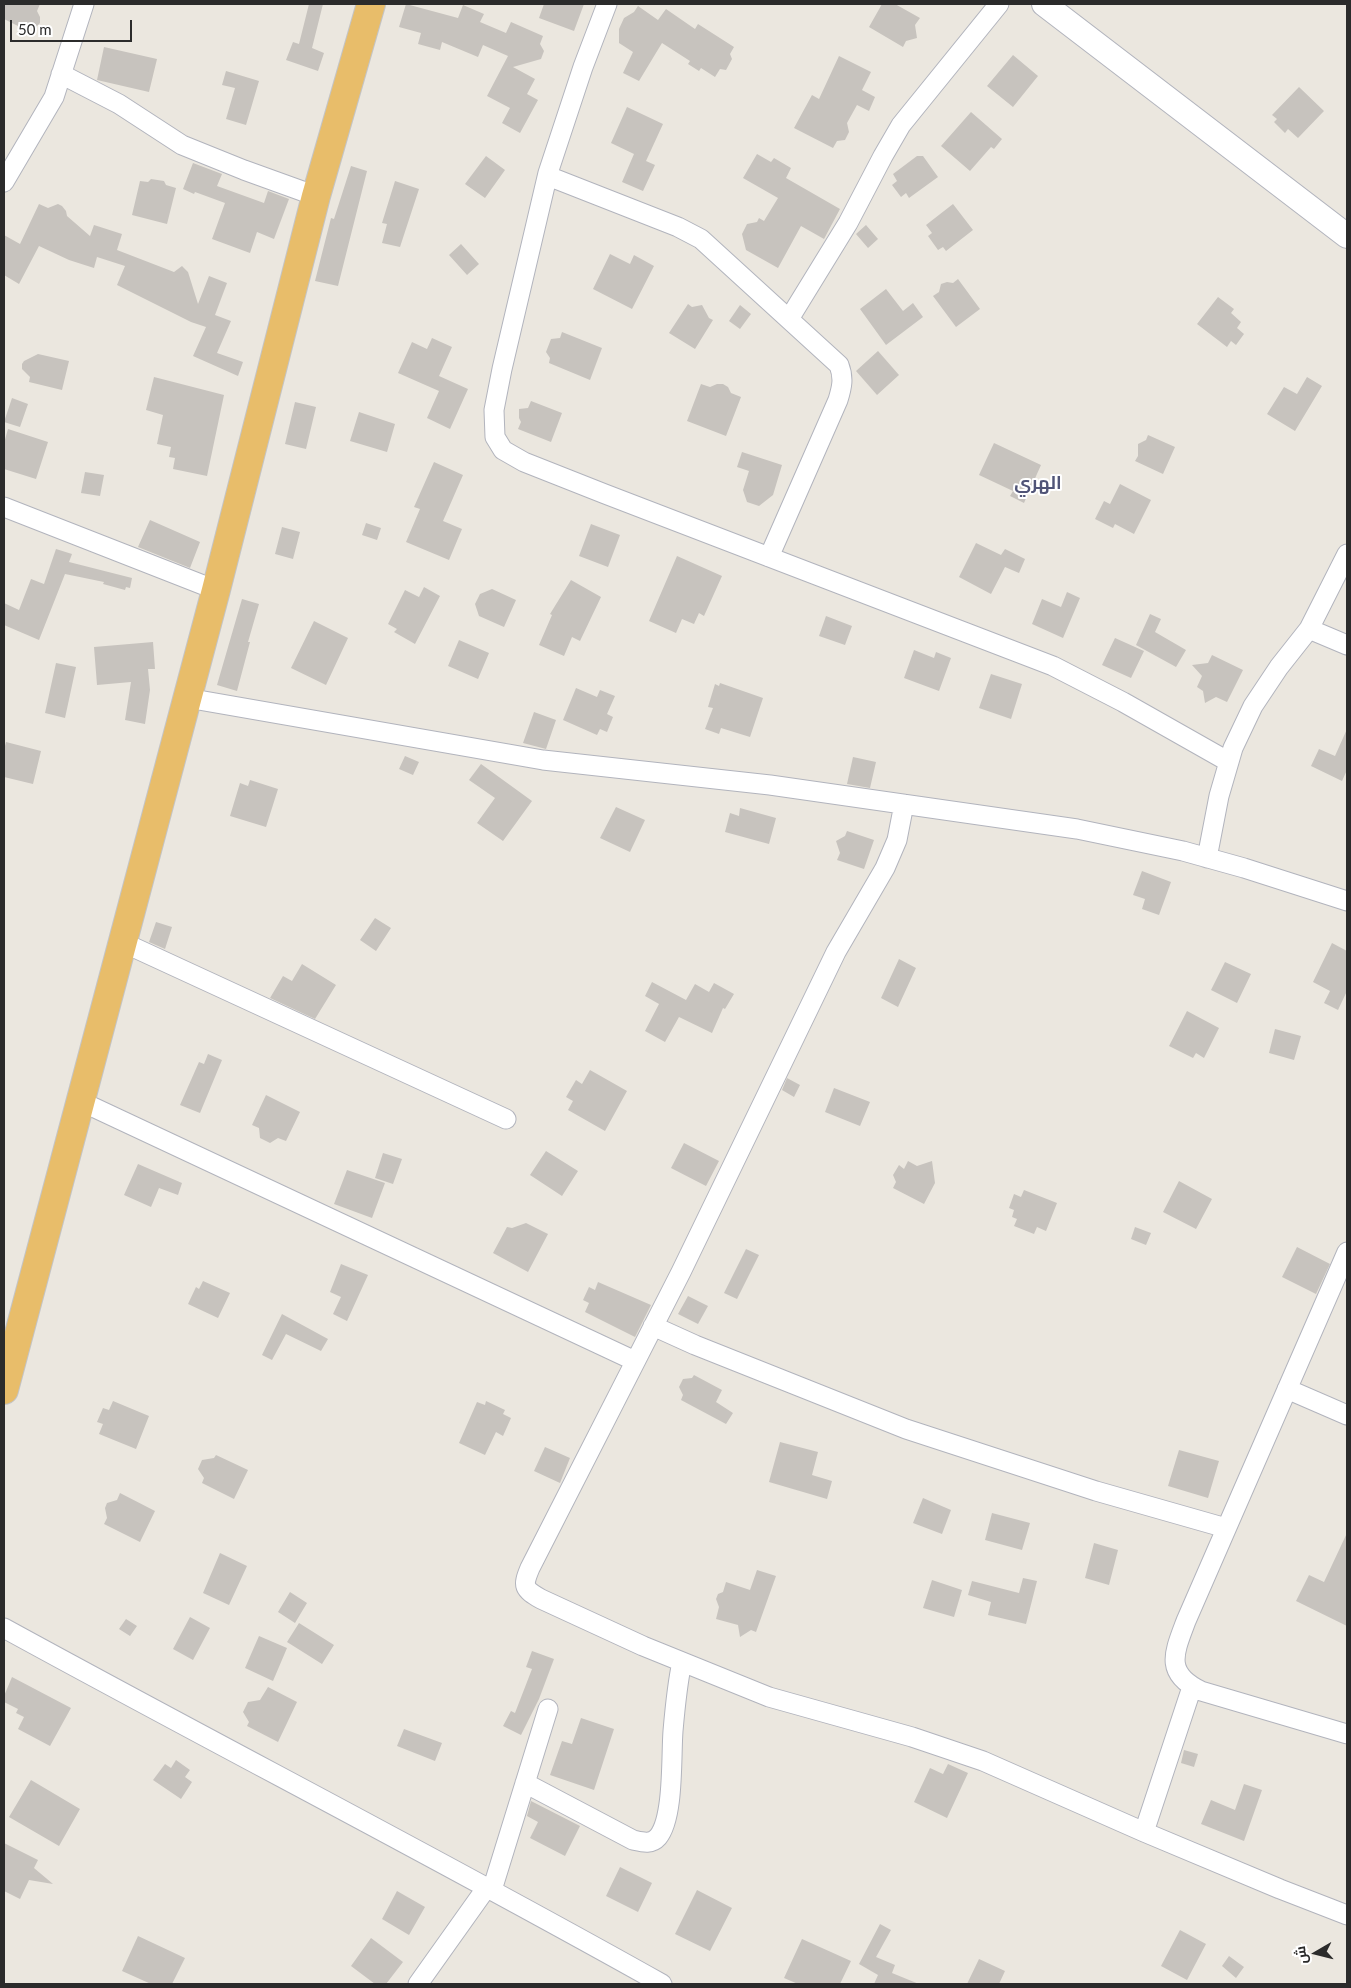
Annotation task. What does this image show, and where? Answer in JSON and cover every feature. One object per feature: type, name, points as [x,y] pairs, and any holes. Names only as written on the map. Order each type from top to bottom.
[{"type":"highway","points":[[4,1390],[216,590],[316,196],[371,4]]},
{"type":"street","points":[[607,4],[582,68],[548,176],[502,369],[494,410],[495,437],[503,450],[524,462],[1053,666],[1123,702],[1229,762]]},
{"type":"street","points":[[789,319],[848,223],[901,125],[999,4]]},
{"type":"street","points":[[1044,4],[1347,236]]},
{"type":"street","points":[[4,182],[54,96],[79,6]]},
{"type":"street","points":[[61,74],[119,104],[182,145],[316,196]]},
{"type":"street","points":[[548,176],[678,227],[701,239],[839,365],[843,384],[838,400],[770,557]]},
{"type":"street","points":[[4,507],[216,590]]},
{"type":"street","points":[[1207,858],[1219,796],[1233,748],[1253,706],[1279,667],[1309,629],[1347,554]]},
{"type":"street","points":[[1309,629],[1347,645]]},
{"type":"street","points":[[187,698],[543,760],[770,785],[1077,829],[1207,858],[1297,883],[1347,901]]},
{"type":"street","points":[[904,804],[898,840],[885,868],[836,952],[653,1326],[530,1568],[525,1586],[530,1592],[541,1599],[643,1646],[769,1697],[912,1737],[983,1760],[1144,1832],[1347,1915]]},
{"type":"street","points":[[122,942],[506,1119]]},
{"type":"street","points":[[80,1101],[635,1361]]},
{"type":"street","points":[[1347,1252],[1186,1621],[1175,1660],[1178,1675],[1192,1687],[1347,1734]]},
{"type":"street","points":[[653,1326],[694,1345],[906,1429],[1096,1491],[1226,1528]]},
{"type":"street","points":[[1288,1389],[1347,1415]]},
{"type":"street","points":[[4,1628],[662,1984]]},
{"type":"street","points":[[526,1783],[633,1840],[644,1843],[652,1842],[661,1832],[668,1809],[673,1729],[682,1662]]},
{"type":"street","points":[[1144,1832],[1192,1687]]},
{"type":"street","points":[[418,1984],[489,1889],[526,1783],[548,1709]]},
{"type":"building","points":[[4,4],[40,4],[37,11],[40,23],[36,27],[24,29],[4,19]]},
{"type":"building","points":[[309,4],[323,4],[312,48],[324,53],[318,71],[286,60],[293,42],[299,44]]},
{"type":"building","points":[[406,4],[458,18],[463,5],[484,14],[480,22],[506,33],[511,22],[543,36],[540,44],[544,51],[541,59],[513,67],[535,79],[527,94],[538,100],[520,133],[502,123],[510,108],[487,96],[508,56],[483,45],[478,57],[442,42],[440,50],[418,44],[421,33],[399,27]]},
{"type":"building","points":[[544,4],[584,4],[574,31],[539,18]]},
{"type":"building","points":[[882,4],[895,4],[920,18],[915,25],[917,38],[906,41],[903,47],[869,27]]},
{"type":"building","points":[[638,6],[658,20],[666,9],[695,29],[698,24],[734,47],[730,54],[732,59],[726,70],[720,69],[715,77],[701,68],[699,71],[688,64],[690,61],[662,43],[639,81],[623,73],[633,52],[619,43],[619,29],[624,18],[634,12]]},
{"type":"building","points":[[104,47],[157,59],[149,92],[97,80]]},
{"type":"building","points":[[1013,55],[1038,76],[1013,107],[987,86]]},
{"type":"building","points":[[839,56],[871,72],[862,90],[875,97],[869,111],[857,105],[847,123],[849,132],[845,140],[837,141],[833,148],[794,128],[812,95],[819,99]]},
{"type":"building","points":[[226,71],[259,81],[246,125],[226,119],[235,88],[222,85]]},
{"type":"building","points":[[1299,87],[1324,111],[1298,138],[1288,129],[1285,133],[1274,122],[1277,119],[1272,115]]},
{"type":"building","points":[[627,107],[663,124],[646,161],[655,165],[643,191],[622,182],[634,154],[611,143]]},
{"type":"building","points":[[971,112],[1002,139],[994,149],[991,147],[970,171],[941,146]]},
{"type":"building","points":[[757,154],[771,162],[774,158],[791,168],[786,178],[840,209],[824,239],[801,226],[778,268],[746,250],[742,234],[747,224],[757,222],[759,218],[764,221],[778,198],[743,178]]},
{"type":"building","points":[[486,156],[505,170],[485,198],[465,184]]},
{"type":"building","points":[[917,156],[923,156],[938,177],[909,198],[906,193],[901,197],[892,185],[897,181],[893,174]]},
{"type":"building","points":[[193,163],[222,174],[217,186],[264,203],[268,191],[289,199],[274,239],[257,232],[250,253],[212,239],[225,203],[183,189]]},
{"type":"building","points":[[351,166],[367,171],[338,286],[315,281],[331,218],[334,219]]},
{"type":"building","points":[[151,179],[164,181],[166,185],[176,188],[167,224],[132,215],[140,181],[148,182]]},
{"type":"building","points":[[395,181],[419,189],[400,247],[382,243],[387,224],[382,223]]},
{"type":"building","points":[[39,204],[48,208],[58,204],[62,206],[67,216],[90,236],[94,225],[122,234],[117,250],[174,272],[182,266],[188,272],[198,304],[209,276],[227,283],[215,315],[231,321],[217,353],[243,362],[238,376],[193,356],[206,327],[191,322],[117,285],[125,266],[97,257],[94,268],[69,260],[39,246],[19,284],[4,275],[4,235],[20,244]]},
{"type":"building","points":[[953,204],[973,230],[946,251],[943,247],[938,250],[928,236],[932,233],[926,225]]},
{"type":"building","points":[[866,225],[878,239],[868,248],[856,234]]},
{"type":"building","points":[[461,244],[479,264],[467,275],[449,255]]},
{"type":"building","points":[[610,254],[630,264],[634,255],[654,266],[632,309],[593,289]]},
{"type":"building","points":[[958,279],[980,309],[956,327],[933,296],[939,292],[941,284],[953,283]]},
{"type":"building","points":[[886,289],[903,311],[913,303],[923,317],[886,345],[860,309]]},
{"type":"building","points":[[1218,297],[1234,309],[1231,313],[1241,322],[1237,328],[1244,334],[1236,345],[1231,341],[1227,347],[1197,324]]},
{"type":"building","points":[[688,304],[692,307],[702,305],[709,318],[713,320],[695,349],[669,333]]},
{"type":"building","points":[[740,305],[751,314],[740,329],[729,321]]},
{"type":"building","points":[[562,332],[602,348],[590,380],[549,363],[550,358],[546,352],[551,339],[560,338]]},
{"type":"building","points":[[432,338],[452,347],[439,376],[468,389],[450,429],[427,418],[439,391],[398,373],[412,342],[427,349]]},
{"type":"building","points":[[878,351],[899,375],[877,395],[856,371]]},
{"type":"building","points":[[38,354],[69,361],[62,390],[29,382],[30,377],[22,369],[22,364]]},
{"type":"building","points":[[154,377],[224,395],[207,476],[173,469],[175,458],[169,457],[171,447],[157,444],[163,415],[146,410]]},
{"type":"building","points":[[1307,377],[1322,386],[1295,431],[1267,414],[1284,387],[1297,394]]},
{"type":"building","points":[[701,384],[710,387],[723,384],[728,387],[731,393],[741,397],[726,436],[687,421]]},
{"type":"building","points":[[12,398],[28,404],[20,427],[4,422]]},
{"type":"building","points":[[531,401],[562,413],[551,442],[518,429],[521,422],[519,409],[528,408]]},
{"type":"building","points":[[295,402],[316,407],[306,449],[285,444]]},
{"type":"building","points":[[359,412],[395,424],[387,452],[350,441]]},
{"type":"building","points":[[8,429],[48,442],[36,479],[4,469],[4,443]]},
{"type":"building","points":[[1148,435],[1175,447],[1163,474],[1135,461],[1138,456],[1138,444],[1146,440]]},
{"type":"building","points":[[994,443],[1041,465],[1024,503],[1010,496],[1013,491],[979,475]]},
{"type":"building","points":[[742,452],[782,465],[773,495],[759,506],[747,502],[743,490],[749,471],[737,467]]},
{"type":"building","points":[[434,462],[463,475],[443,521],[462,529],[449,560],[406,542],[420,509],[414,507]]},
{"type":"building","points":[[85,472],[104,475],[100,496],[81,493]]},
{"type":"building","points":[[1120,484],[1151,500],[1134,534],[1115,524],[1113,528],[1095,519],[1104,501],[1110,504]]},
{"type":"building","points":[[150,520],[200,542],[190,568],[138,547]]},
{"type":"building","points":[[366,523],[381,528],[377,540],[362,535]]},
{"type":"building","points":[[591,524],[620,535],[608,567],[579,556]]},
{"type":"building","points":[[282,527],[300,532],[293,559],[275,554]]},
{"type":"building","points":[[976,543],[1001,555],[1005,549],[1025,559],[1019,573],[1005,567],[991,594],[959,577]]},
{"type":"building","points":[[56,549],[72,554],[69,562],[132,578],[130,588],[126,587],[125,590],[103,584],[104,582],[65,574],[39,640],[4,625],[4,603],[19,610],[31,579],[44,584]]},
{"type":"building","points":[[677,556],[722,576],[704,616],[699,613],[694,624],[682,619],[676,633],[649,621]]},
{"type":"building","points":[[571,580],[601,597],[580,641],[572,637],[564,656],[539,645],[552,615],[550,614]]},
{"type":"building","points":[[424,587],[440,596],[415,644],[394,632],[397,629],[388,624],[405,590],[419,597]]},
{"type":"building","points":[[492,589],[516,600],[504,627],[479,616],[475,604],[480,594]]},
{"type":"building","points":[[1067,592],[1080,598],[1063,638],[1032,624],[1042,599],[1061,607]]},
{"type":"building","points":[[242,599],[259,604],[237,691],[217,685]]},
{"type":"building","points":[[1150,614],[1161,619],[1155,632],[1186,650],[1176,667],[1136,645]]},
{"type":"building","points":[[826,616],[852,626],[845,645],[819,636]]},
{"type":"building","points":[[314,621],[348,638],[326,685],[291,668]]},
{"type":"building","points":[[1115,638],[1144,651],[1131,678],[1102,665]]},
{"type":"building","points":[[459,640],[489,653],[478,679],[448,666]]},
{"type":"building","points":[[153,642],[155,669],[148,669],[150,690],[145,724],[125,720],[131,682],[97,685],[94,647]]},
{"type":"building","points":[[914,650],[934,658],[936,652],[951,658],[939,691],[904,678]]},
{"type":"building","points":[[1212,655],[1243,670],[1227,702],[1216,697],[1205,703],[1203,691],[1197,687],[1202,676],[1192,665],[1208,663]]},
{"type":"building","points":[[56,663],[76,667],[65,718],[45,713]]},
{"type":"building","points":[[991,674],[1022,684],[1011,719],[979,708]]},
{"type":"building","points":[[720,683],[763,698],[750,737],[721,728],[719,734],[705,729],[713,708],[708,707],[715,684],[719,686]]},
{"type":"building","points":[[576,688],[597,697],[600,690],[615,696],[607,714],[613,717],[607,732],[600,729],[597,735],[563,720]]},
{"type":"building","points":[[534,712],[556,720],[546,749],[523,743]]},
{"type":"building","points":[[1347,729],[1347,770],[1342,781],[1311,766],[1319,749],[1335,756]]},
{"type":"building","points":[[6,742],[41,751],[33,784],[4,777],[4,750]]},
{"type":"building","points":[[405,756],[419,762],[413,775],[399,769]]},
{"type":"building","points":[[853,757],[876,762],[870,788],[847,784]]},
{"type":"building","points":[[481,764],[532,801],[503,841],[477,823],[495,798],[469,780]]},
{"type":"building","points":[[250,780],[278,789],[266,827],[230,816],[240,783],[248,786]]},
{"type":"building","points":[[616,807],[645,820],[630,852],[600,838]]},
{"type":"building","points":[[740,808],[776,818],[769,844],[725,832],[730,813],[739,816]]},
{"type":"building","points":[[847,831],[874,840],[864,869],[837,860],[840,853],[836,841],[845,836]]},
{"type":"building","points":[[1142,871],[1171,882],[1159,915],[1142,909],[1145,899],[1133,895]]},
{"type":"building","points":[[375,918],[391,928],[376,951],[360,940]]},
{"type":"building","points":[[156,922],[172,927],[165,949],[149,942]]},
{"type":"building","points":[[1332,943],[1347,951],[1347,991],[1338,1010],[1324,1003],[1330,991],[1313,982]]},
{"type":"building","points":[[899,959],[916,968],[898,1007],[881,998]]},
{"type":"building","points":[[1225,962],[1251,974],[1237,1003],[1211,990]]},
{"type":"building","points":[[302,964],[336,985],[315,1019],[270,998],[283,976],[292,981]]},
{"type":"building","points":[[652,982],[686,1000],[695,984],[709,992],[714,983],[734,994],[725,1009],[723,1008],[712,1033],[679,1017],[665,1042],[645,1031],[659,1004],[645,996]]},
{"type":"building","points":[[1187,1011],[1219,1028],[1204,1058],[1196,1053],[1193,1058],[1169,1046]]},
{"type":"building","points":[[1275,1029],[1301,1036],[1294,1060],[1269,1053]]},
{"type":"building","points":[[208,1054],[222,1060],[200,1113],[180,1105],[199,1062],[204,1064]]},
{"type":"building","points":[[590,1070],[627,1091],[605,1131],[568,1110],[573,1101],[566,1097],[576,1080],[582,1084]]},
{"type":"building","points":[[787,1078],[800,1085],[794,1097],[782,1090]]},
{"type":"building","points":[[834,1088],[870,1102],[860,1126],[825,1112]]},
{"type":"building","points":[[266,1095],[300,1112],[286,1141],[278,1138],[270,1143],[260,1138],[259,1128],[252,1125]]},
{"type":"building","points":[[684,1143],[719,1161],[706,1186],[671,1168]]},
{"type":"building","points":[[546,1151],[578,1171],[562,1196],[530,1175]]},
{"type":"building","points":[[383,1153],[402,1159],[393,1184],[375,1178]]},
{"type":"building","points":[[908,1161],[917,1166],[932,1161],[935,1183],[924,1204],[893,1188],[896,1182],[893,1175],[899,1165],[904,1169]]},
{"type":"building","points":[[138,1164],[182,1183],[178,1195],[159,1188],[151,1207],[124,1195]]},
{"type":"building","points":[[347,1170],[385,1183],[372,1218],[334,1204]]},
{"type":"building","points":[[1179,1181],[1212,1199],[1196,1229],[1163,1212]]},
{"type":"building","points":[[1024,1190],[1057,1203],[1046,1231],[1037,1227],[1034,1234],[1014,1226],[1017,1219],[1012,1217],[1014,1210],[1009,1208],[1014,1194],[1021,1197]]},
{"type":"building","points":[[526,1223],[548,1234],[528,1272],[493,1253],[507,1227],[512,1228]]},
{"type":"building","points":[[1135,1227],[1151,1233],[1146,1245],[1131,1239]]},
{"type":"building","points":[[1297,1247],[1330,1264],[1316,1294],[1282,1277]]},
{"type":"building","points":[[746,1249],[759,1255],[737,1299],[724,1293]]},
{"type":"building","points":[[341,1264],[368,1275],[347,1321],[333,1314],[341,1297],[330,1292]]},
{"type":"building","points":[[203,1281],[230,1293],[218,1318],[188,1304],[196,1287],[199,1289]]},
{"type":"building","points":[[598,1282],[651,1305],[635,1337],[585,1312],[589,1303],[583,1300],[589,1287],[595,1290]]},
{"type":"building","points":[[688,1296],[708,1306],[698,1324],[678,1314]]},
{"type":"building","points":[[282,1314],[328,1339],[321,1351],[286,1334],[272,1360],[262,1355]]},
{"type":"building","points":[[694,1375],[722,1390],[716,1402],[733,1413],[726,1424],[681,1400],[683,1395],[679,1387],[683,1379],[692,1378]]},
{"type":"building","points":[[113,1401],[149,1416],[136,1449],[99,1434],[103,1424],[97,1422],[103,1408],[109,1410]]},
{"type":"building","points":[[486,1401],[505,1410],[503,1414],[511,1418],[503,1436],[496,1432],[485,1455],[459,1443],[477,1402],[485,1405]]},
{"type":"building","points":[[780,1442],[818,1452],[812,1475],[832,1481],[827,1499],[769,1482]]},
{"type":"building","points":[[545,1447],[570,1458],[560,1483],[534,1471]]},
{"type":"building","points":[[1179,1450],[1219,1461],[1208,1498],[1168,1486]]},
{"type":"building","points":[[216,1455],[248,1470],[234,1499],[202,1483],[204,1478],[198,1469],[202,1460],[214,1458]]},
{"type":"building","points":[[120,1493],[155,1511],[140,1542],[104,1524],[107,1518],[105,1508],[107,1503],[117,1500]]},
{"type":"building","points":[[923,1498],[951,1510],[942,1534],[913,1523]]},
{"type":"building","points":[[992,1513],[1030,1523],[1022,1550],[985,1540]]},
{"type":"building","points":[[1347,1533],[1347,1626],[1296,1601],[1309,1575],[1324,1582]]},
{"type":"building","points":[[1094,1543],[1118,1550],[1109,1585],[1085,1578]]},
{"type":"building","points":[[220,1553],[247,1566],[229,1605],[203,1593]]},
{"type":"building","points":[[757,1570],[776,1576],[756,1632],[751,1630],[740,1637],[738,1625],[716,1619],[719,1607],[716,1599],[718,1594],[723,1592],[726,1582],[750,1590]]},
{"type":"building","points":[[1023,1578],[1037,1581],[1026,1624],[988,1615],[991,1602],[968,1595],[972,1581],[1019,1593]]},
{"type":"building","points":[[932,1580],[962,1590],[954,1617],[923,1608]]},
{"type":"building","points":[[290,1592],[307,1603],[295,1623],[278,1612]]},
{"type":"building","points":[[190,1617],[210,1628],[193,1660],[173,1649]]},
{"type":"building","points":[[126,1619],[137,1626],[130,1636],[119,1629]]},
{"type":"building","points":[[299,1623],[334,1645],[322,1664],[287,1642]]},
{"type":"building","points":[[259,1636],[287,1648],[273,1681],[245,1668]]},
{"type":"building","points":[[532,1651],[554,1659],[539,1699],[521,1735],[503,1726],[511,1711],[515,1713],[532,1669],[526,1667]]},
{"type":"building","points":[[12,1677],[71,1708],[50,1746],[18,1729],[24,1717],[16,1713],[18,1709],[4,1702],[4,1696]]},
{"type":"building","points":[[268,1687],[297,1702],[278,1742],[247,1726],[249,1722],[243,1712],[248,1702],[260,1700]]},
{"type":"building","points":[[581,1718],[614,1729],[594,1790],[550,1775],[562,1741],[572,1744]]},
{"type":"building","points":[[404,1729],[442,1743],[435,1761],[397,1746]]},
{"type":"building","points":[[1184,1750],[1198,1754],[1194,1767],[1181,1763]]},
{"type":"building","points":[[176,1760],[190,1770],[185,1777],[192,1782],[181,1799],[153,1780],[165,1764],[171,1768]]},
{"type":"building","points":[[948,1764],[968,1773],[947,1818],[914,1802],[930,1768],[943,1774]]},
{"type":"building","points":[[31,1780],[80,1809],[59,1846],[9,1817]]},
{"type":"building","points":[[1244,1784],[1262,1790],[1244,1841],[1201,1824],[1211,1800],[1235,1810]]},
{"type":"building","points":[[531,1801],[580,1826],[565,1856],[530,1838],[538,1822],[527,1816]]},
{"type":"building","points":[[4,1843],[38,1860],[34,1868],[53,1884],[29,1880],[20,1899],[4,1891]]},
{"type":"building","points":[[620,1867],[652,1883],[638,1912],[606,1896]]},
{"type":"building","points":[[697,1890],[732,1908],[710,1951],[675,1934]]},
{"type":"building","points":[[397,1891],[425,1907],[409,1935],[382,1919]]},
{"type":"building","points":[[880,1924],[891,1930],[876,1957],[895,1965],[892,1973],[919,1984],[874,1984],[878,1975],[859,1964]]},
{"type":"building","points":[[1180,1930],[1206,1944],[1187,1980],[1161,1966]]},
{"type":"building","points":[[138,1936],[185,1958],[172,1984],[151,1984],[122,1971]]},
{"type":"building","points":[[371,1938],[403,1962],[386,1984],[375,1984],[351,1966]]},
{"type":"building","points":[[802,1939],[851,1961],[840,1984],[798,1984],[784,1978]]},
{"type":"building","points":[[1229,1956],[1244,1967],[1236,1978],[1222,1966]]},
{"type":"building","points":[[979,1959],[1005,1971],[999,1984],[967,1984]]},
{"type":"district","name":"الهري","points":[[1038,483]]}]
